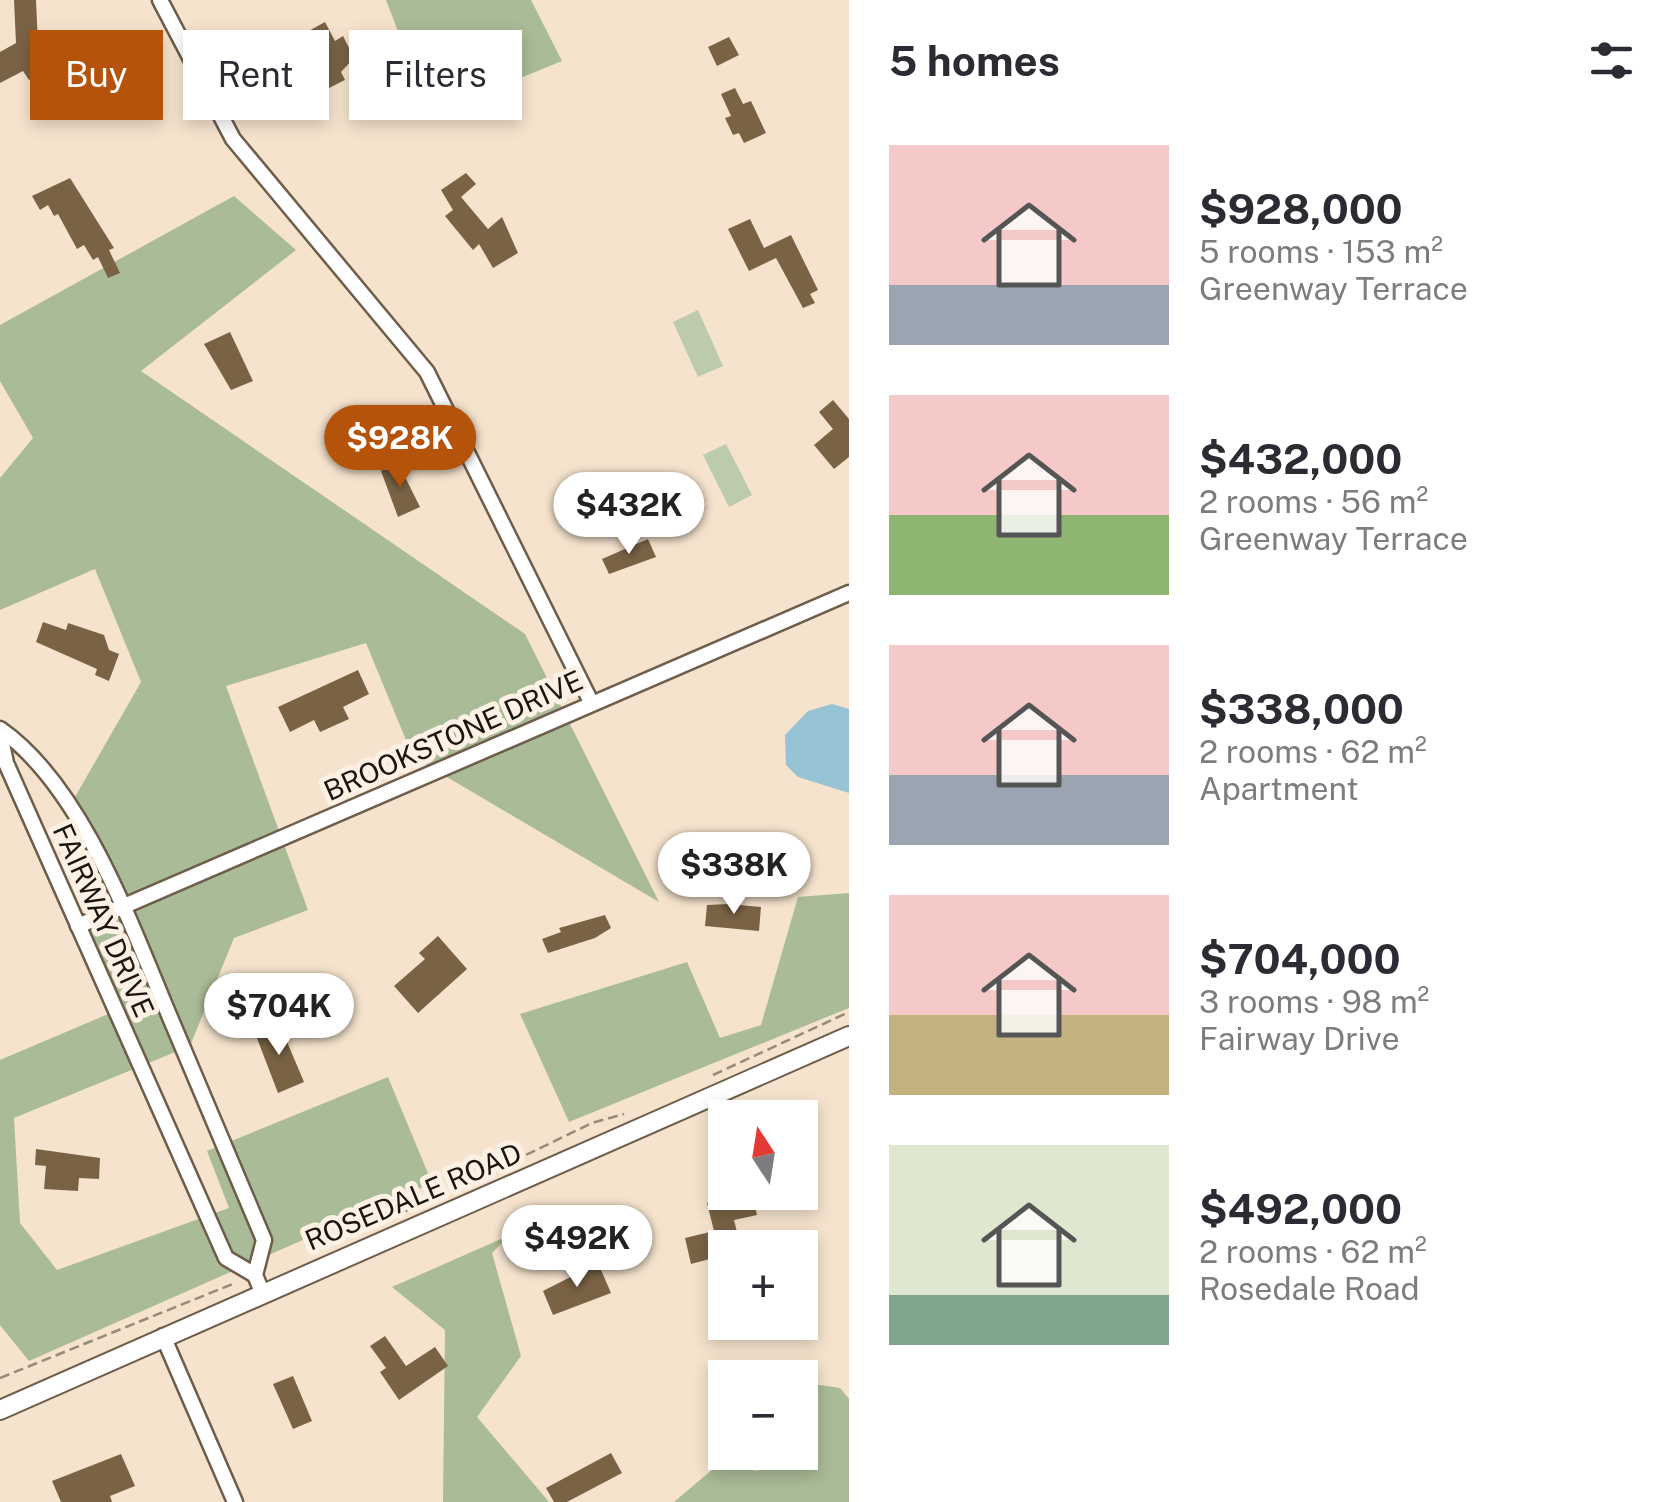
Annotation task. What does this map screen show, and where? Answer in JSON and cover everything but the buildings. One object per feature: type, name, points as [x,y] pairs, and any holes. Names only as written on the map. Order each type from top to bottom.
[{"type":"street","points":[[160,0],[212,104],[242,151],[369,296],[427,372],[590,702]]},
{"type":"street","name":"BROOKSTONE DRIVE","points":[[78,926],[849,593]]},
{"type":"street","name":"FAIRWAY DRIVE","points":[[0,731],[22,744],[69,808],[98,853],[124,906],[264,1240],[259,1283]]},
{"type":"street","name":"FAIRWAY DRIVE","points":[[0,731],[6,763],[226,1258],[259,1283]]},
{"type":"street","name":"ROSEDALE ROAD","points":[[0,1410],[164,1336],[259,1283],[849,1036]]},
{"type":"street","points":[[164,1336],[235,1502]]},
{"type":"path","points":[[709,1080],[719,1070],[849,1012]]},
{"type":"path","points":[[469,1183],[592,1123],[634,1111]]},
{"type":"path","points":[[358,1232],[420,1205]]},
{"type":"path","points":[[0,1378],[223,1287]]},
{"type":"green space","points":[[386,0],[531,0],[562,61],[522,77],[522,30],[397,30]]},
{"type":"green space","points":[[234,196],[296,250],[141,371],[525,634],[659,902],[413,757],[366,643],[226,686],[308,910],[234,938],[190,1046],[14,1118],[20,1223],[57,1270],[229,1208],[207,1151],[388,1077],[432,1183],[29,1361],[0,1325],[0,1060],[113,1012],[76,920],[126,899],[71,804],[141,682],[95,569],[0,610],[0,478],[33,438],[0,381],[0,325]]},
{"type":"green space","points":[[698,310],[723,366],[698,377],[673,322]]},
{"type":"green space","points":[[726,444],[752,495],[729,507],[703,455]]},
{"type":"green space","points":[[849,893],[849,1008],[569,1122],[520,1014],[687,962],[720,1038],[761,1025],[798,897]]},
{"type":"green space","points":[[510,1235],[492,1253],[521,1356],[477,1417],[549,1502],[443,1502],[445,1330],[392,1287]]},
{"type":"green space","points":[[818,1385],[840,1388],[849,1399],[849,1502],[674,1502],[712,1470],[818,1470]]},
{"type":"water","points":[[832,704],[849,709],[849,793],[798,777],[786,765],[785,735],[808,711]]}]
